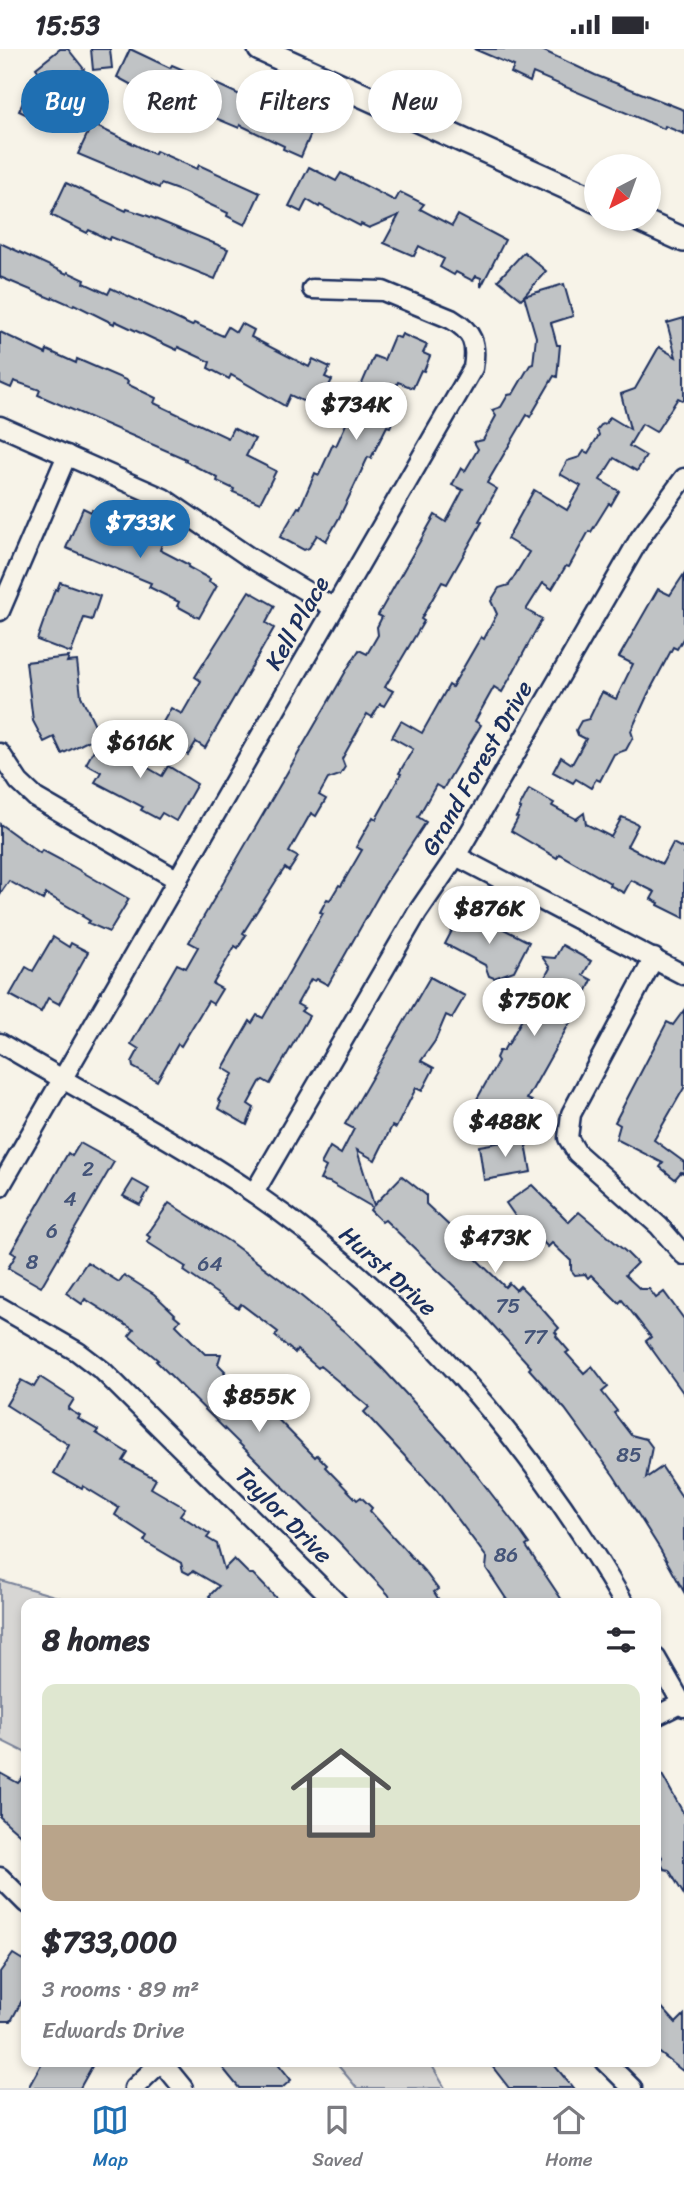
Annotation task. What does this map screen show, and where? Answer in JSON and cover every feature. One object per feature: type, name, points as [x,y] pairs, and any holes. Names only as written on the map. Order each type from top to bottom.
[{"type":"main road","points":[[260,49],[584,195]]},
{"type":"main road","points":[[662,230],[684,240]]},
{"type":"street","name":"Kell Place","points":[[0,1187],[473,367],[476,350],[471,337],[461,325],[383,291],[312,289]]},
{"type":"street","points":[[0,426],[163,498],[250,557],[334,608]]},
{"type":"street","points":[[0,611],[67,455]]},
{"type":"street","name":"Grand Forest Drive","points":[[254,1193],[417,913],[456,856],[640,538],[684,478]]},
{"type":"street","points":[[0,753],[19,782],[36,798],[178,880]]},
{"type":"street","points":[[456,856],[684,975]]},
{"type":"street","points":[[654,958],[571,1114],[568,1139],[577,1153],[659,1226],[684,1255]]},
{"type":"street","name":"Hurst Drive","points":[[0,1043],[150,1129],[254,1193],[364,1280],[411,1323],[454,1368],[508,1431],[590,1545],[621,1598]]},
{"type":"street","name":"Taylor Drive","points":[[0,1307],[78,1352],[103,1371],[332,1598]]},
{"type":"street","points":[[661,1667],[683,1705],[661,1714]]},
{"type":"street","points":[[0,1877],[21,1898]]},
{"type":"street","points":[[134,2088],[156,2067]]},
{"type":"street","points":[[165,2067],[183,2088]]},
{"type":"street","points":[[612,2067],[632,2088]]},
{"type":"shaded area","points":[[0,1580],[61,1598],[21,1598],[21,1750],[0,1740]]},
{"type":"shaded area","points":[[339,2067],[433,2067],[445,2088],[357,2088]]},
{"type":"building","points":[[60,49],[68,49],[84,69],[37,70],[36,68]]},
{"type":"building","points":[[91,49],[110,49],[112,68],[93,70]]},
{"type":"building","points":[[130,49],[170,68],[172,65],[184,70],[123,70],[123,80],[117,77]]},
{"type":"building","points":[[474,49],[540,49],[595,75],[684,110],[684,134],[665,126],[664,129],[533,73],[530,82],[511,73],[514,66]]},
{"type":"building","points":[[222,87],[236,93],[236,127],[222,121]]},
{"type":"building","points":[[109,132],[154,154],[156,151],[197,169],[199,165],[260,193],[245,225],[227,216],[228,213],[183,192],[161,184],[159,188],[78,154],[88,133]]},
{"type":"building","points":[[257,133],[311,133],[301,157],[283,149],[284,146]]},
{"type":"building","points":[[309,167],[336,181],[341,173],[395,201],[400,192],[424,204],[420,209],[452,226],[458,215],[505,240],[481,287],[481,278],[476,276],[473,281],[456,272],[454,275],[440,267],[444,259],[419,246],[414,256],[384,243],[399,215],[369,228],[307,200],[301,212],[289,206]]},
{"type":"building","points":[[66,183],[126,211],[127,209],[148,216],[228,249],[215,279],[111,237],[109,240],[89,230],[87,233],[51,215]]},
{"type":"building","points":[[0,243],[85,280],[84,283],[108,294],[111,288],[192,326],[194,323],[223,336],[228,327],[236,332],[241,323],[254,330],[251,337],[309,367],[313,359],[330,367],[325,377],[332,380],[320,402],[316,399],[313,406],[290,395],[285,406],[231,375],[229,379],[208,368],[210,362],[178,347],[177,350],[74,304],[73,306],[53,297],[52,299],[0,277]]},
{"type":"building","points":[[524,252],[546,271],[521,299],[498,280]]},
{"type":"building","points":[[564,284],[573,316],[551,323],[557,345],[560,345],[557,377],[554,376],[530,417],[527,415],[487,483],[497,489],[464,554],[447,584],[442,582],[421,619],[424,621],[385,687],[393,691],[384,706],[380,704],[372,717],[367,714],[342,759],[345,767],[340,775],[328,779],[319,795],[326,799],[316,816],[311,813],[289,852],[298,857],[289,871],[285,868],[276,881],[243,933],[246,935],[238,948],[235,946],[213,984],[222,989],[213,1004],[208,1001],[181,1046],[178,1044],[157,1081],[133,1067],[132,1062],[139,1049],[131,1044],[177,964],[186,968],[198,947],[189,942],[349,666],[359,650],[367,654],[378,635],[377,627],[382,617],[378,615],[435,515],[446,522],[463,490],[452,485],[461,468],[465,471],[478,449],[474,442],[483,440],[496,416],[492,410],[501,407],[508,395],[513,394],[533,364],[536,337],[524,296]]},
{"type":"building","points":[[684,318],[684,401],[678,398],[656,432],[642,424],[629,446],[646,456],[637,471],[614,458],[600,480],[619,491],[591,532],[589,531],[569,567],[566,566],[552,589],[543,583],[526,610],[542,619],[502,692],[494,687],[475,721],[481,725],[443,789],[436,785],[418,817],[426,822],[384,886],[328,985],[311,979],[297,1004],[304,1008],[301,1011],[309,1016],[270,1084],[263,1080],[260,1082],[248,1104],[254,1108],[247,1125],[218,1108],[221,1102],[218,1100],[233,1074],[223,1068],[250,1021],[252,1023],[257,1015],[263,1018],[323,913],[320,912],[327,899],[330,900],[339,885],[341,886],[362,850],[356,847],[373,817],[376,819],[401,774],[399,773],[413,749],[392,737],[401,721],[422,733],[449,685],[452,687],[481,637],[484,639],[497,614],[491,601],[499,588],[509,585],[529,552],[507,539],[534,490],[567,510],[581,486],[560,474],[567,461],[580,457],[584,451],[588,453],[599,435],[597,430],[610,417],[630,429],[621,394],[635,389],[659,347],[676,357],[667,323]]},
{"type":"building","points":[[0,332],[46,354],[47,350],[76,363],[77,359],[128,381],[127,384],[156,398],[154,403],[228,438],[233,428],[255,439],[246,456],[276,471],[260,503],[233,492],[234,489],[185,461],[186,459],[38,395],[40,390],[14,381],[11,388],[0,383]]},
{"type":"building","points":[[402,334],[427,345],[423,353],[430,356],[424,371],[421,370],[413,388],[398,382],[387,408],[397,412],[390,427],[387,426],[371,458],[368,457],[326,541],[317,535],[309,548],[304,550],[280,537],[298,507],[300,508],[315,473],[319,475],[333,444],[336,446],[352,411],[348,410],[374,356],[384,360],[394,336],[400,338]]},
{"type":"building","points":[[83,508],[135,529],[134,532],[162,544],[160,550],[210,579],[209,582],[217,586],[199,618],[177,606],[179,602],[149,587],[151,583],[66,548]]},
{"type":"building","points":[[684,574],[684,637],[677,649],[673,647],[648,694],[631,731],[633,737],[626,750],[614,754],[600,781],[596,779],[591,788],[576,779],[573,783],[553,772],[561,757],[572,764],[586,739],[578,735],[576,730],[581,721],[589,719],[602,692],[616,699],[633,664],[619,657],[658,589],[670,595]]},
{"type":"building","points":[[60,582],[100,596],[92,620],[84,618],[71,653],[37,640]]},
{"type":"building","points":[[249,591],[275,606],[266,623],[274,628],[205,748],[196,742],[188,755],[155,736],[171,708],[182,714],[201,681],[195,677]]},
{"type":"building","points":[[69,657],[67,662],[77,661],[81,696],[100,735],[62,754],[54,737],[44,742],[33,721],[26,662]]},
{"type":"building","points":[[102,735],[116,743],[118,738],[132,745],[126,755],[162,776],[168,766],[197,784],[176,821],[162,813],[158,819],[141,810],[143,807],[95,782],[101,772],[86,764]]},
{"type":"building","points":[[529,789],[576,819],[584,813],[586,824],[611,837],[622,817],[636,823],[638,825],[627,846],[662,864],[673,843],[684,849],[684,918],[651,899],[655,892],[631,880],[624,893],[559,854],[557,858],[511,831]]},
{"type":"building","points":[[0,824],[40,853],[42,850],[129,899],[109,932],[88,923],[90,921],[83,915],[46,894],[43,900],[9,881],[0,894]]},
{"type":"building","points":[[480,917],[529,942],[514,971],[494,978],[489,976],[485,965],[445,944],[457,921],[473,930]]},
{"type":"building","points":[[53,937],[69,947],[71,943],[88,952],[59,1004],[48,998],[41,1012],[10,995],[26,967],[33,971]]},
{"type":"building","points":[[562,945],[591,961],[583,975],[592,980],[527,1099],[532,1101],[516,1131],[472,1108],[498,1061],[496,1058],[499,1051],[503,1051],[508,1045],[527,1010],[508,1000],[517,984],[536,994],[550,968],[542,957],[555,958]]},
{"type":"building","points":[[430,977],[465,996],[452,1018],[446,1015],[435,1041],[421,1061],[434,1068],[422,1091],[416,1088],[396,1128],[392,1126],[375,1160],[357,1150],[374,1205],[402,1176],[426,1195],[426,1204],[457,1233],[459,1230],[472,1241],[477,1247],[471,1254],[505,1287],[509,1283],[516,1290],[520,1286],[536,1302],[559,1328],[555,1332],[556,1336],[569,1351],[566,1353],[584,1373],[592,1366],[608,1387],[602,1392],[617,1411],[614,1413],[631,1435],[646,1439],[652,1447],[646,1478],[662,1467],[684,1500],[684,1592],[614,1476],[565,1409],[529,1369],[531,1367],[481,1312],[385,1220],[382,1222],[370,1210],[372,1207],[329,1182],[320,1180],[326,1167],[321,1164],[330,1147],[341,1154],[354,1129],[345,1124]]},
{"type":"building","points":[[684,1010],[684,1088],[654,1140],[684,1162],[684,1173],[681,1172],[675,1179],[660,1167],[663,1163],[616,1139],[620,1125],[615,1122],[667,1022],[673,1025]]},
{"type":"building","points":[[525,1138],[531,1172],[484,1180],[479,1146]]},
{"type":"building","points":[[80,1143],[114,1162],[41,1287],[8,1268],[16,1255],[11,1252],[68,1153],[72,1156]]},
{"type":"building","points":[[133,1180],[149,1189],[140,1205],[123,1196]]},
{"type":"building","points":[[532,1185],[569,1222],[579,1212],[625,1251],[637,1263],[625,1275],[640,1289],[649,1289],[656,1298],[664,1292],[684,1319],[684,1394],[646,1341],[651,1337],[622,1300],[619,1303],[591,1275],[588,1278],[585,1274],[575,1275],[571,1270],[571,1261],[552,1243],[548,1247],[517,1219],[506,1203]]},
{"type":"building","points":[[169,1203],[230,1242],[346,1333],[455,1447],[529,1544],[526,1546],[561,1598],[506,1598],[486,1568],[487,1558],[437,1491],[364,1412],[369,1407],[320,1366],[318,1368],[297,1350],[295,1353],[275,1336],[278,1332],[241,1304],[238,1308],[184,1271],[186,1267],[147,1242],[150,1237],[147,1235]]},
{"type":"building","points":[[87,1262],[119,1282],[124,1275],[154,1294],[180,1320],[176,1325],[205,1354],[221,1354],[218,1364],[247,1396],[251,1392],[315,1457],[317,1455],[327,1465],[325,1467],[357,1500],[361,1497],[372,1508],[370,1511],[438,1589],[434,1592],[438,1598],[391,1598],[339,1542],[156,1361],[158,1360],[129,1336],[134,1330],[85,1299],[82,1304],[66,1293]]},
{"type":"building","points":[[40,1377],[74,1399],[68,1409],[80,1416],[78,1419],[98,1430],[96,1433],[128,1453],[123,1461],[156,1479],[151,1488],[185,1508],[180,1515],[210,1534],[207,1538],[217,1544],[224,1569],[234,1559],[276,1598],[211,1598],[209,1596],[219,1586],[193,1571],[189,1574],[183,1571],[181,1563],[144,1541],[147,1536],[115,1515],[119,1508],[83,1486],[82,1489],[54,1473],[69,1445],[6,1405],[21,1380],[34,1387]]},
{"type":"building","points":[[0,1773],[18,1783],[21,1780],[21,1836],[0,1817]]},
{"type":"building","points":[[661,1773],[684,1814],[684,1895],[669,1870],[664,1869]]},
{"type":"building","points":[[13,1954],[21,1959],[21,2002],[11,2021],[0,2021],[0,1972]]},
{"type":"building","points":[[661,2006],[676,2023],[684,2015],[684,2072],[661,2054]]},
{"type":"building","points":[[40,2067],[92,2067],[80,2088],[28,2088]]},
{"type":"building","points":[[222,2067],[281,2067],[291,2080],[282,2088],[239,2088]]},
{"type":"building","points":[[493,2067],[556,2067],[573,2088],[509,2088]]}]
